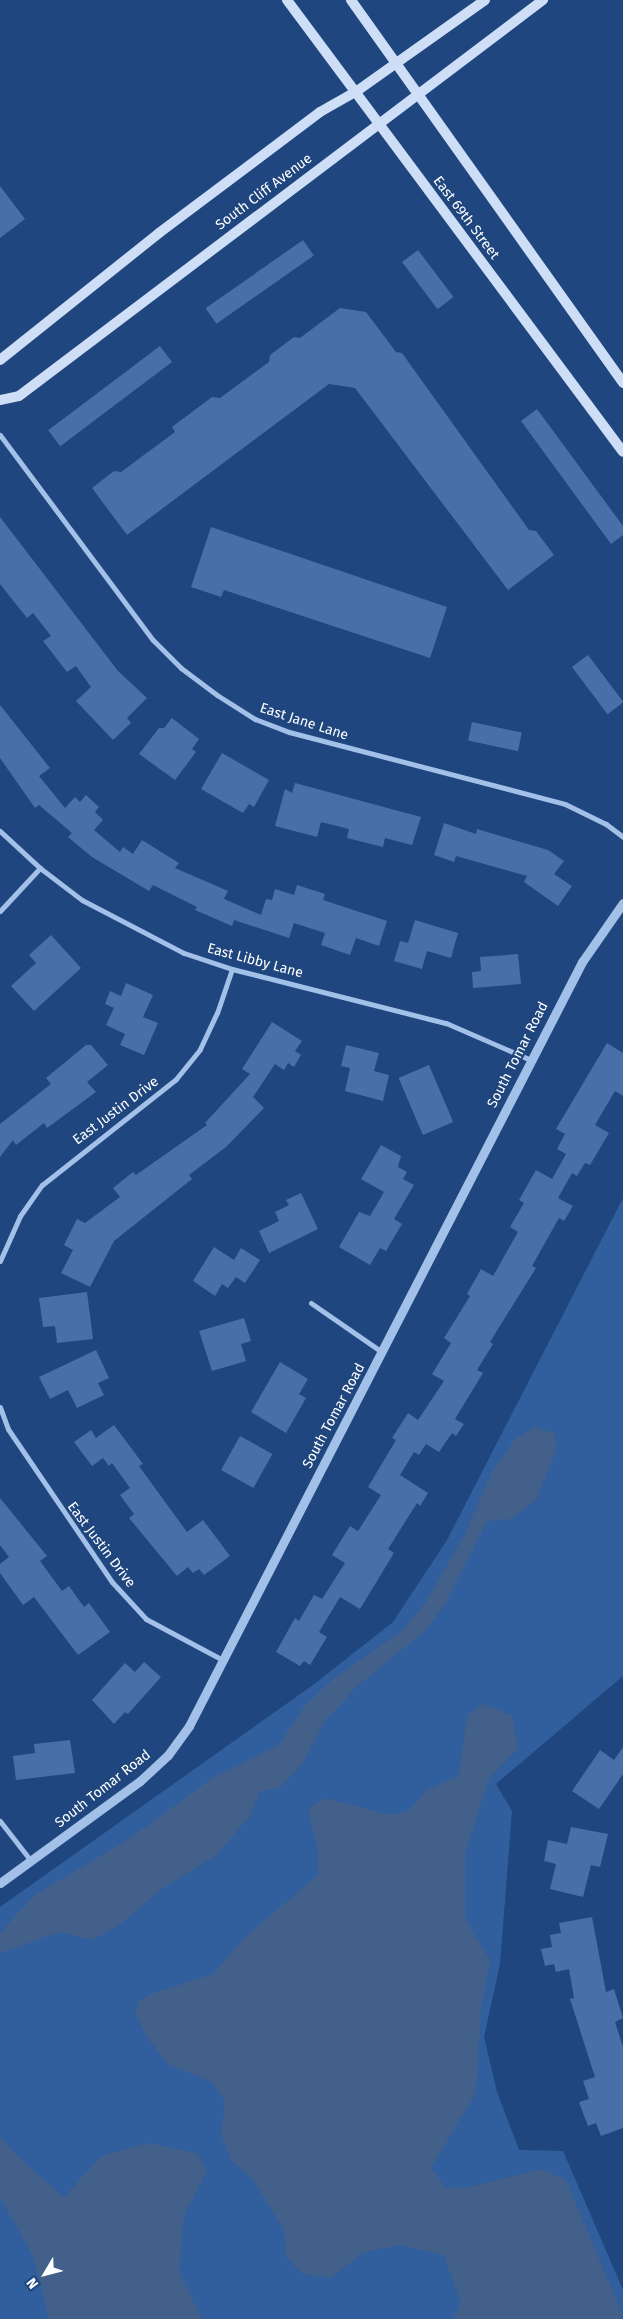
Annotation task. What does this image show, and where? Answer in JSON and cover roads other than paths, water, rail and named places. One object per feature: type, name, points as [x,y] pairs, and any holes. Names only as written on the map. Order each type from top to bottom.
[{"type":"main road","name":"East 69th Street","points":[[287,0],[357,91],[379,124],[623,452]]},
{"type":"main road","points":[[351,0],[623,383]]},
{"type":"main road","points":[[0,360],[190,210],[320,112],[357,91],[484,0]]},
{"type":"main road","name":"South Cliff Avenue","points":[[0,400],[20,396],[543,0]]},
{"type":"street","name":"East Jane Lane","points":[[0,435],[153,640],[181,668],[217,695],[255,719],[289,732],[565,804],[606,824],[623,837]]},
{"type":"street","name":"East Libby Lane","points":[[0,831],[40,868],[82,900],[128,926],[184,953],[232,969],[446,1023],[531,1060]]},
{"type":"street","points":[[0,911],[40,868]]},
{"type":"street","name":"South Tomar Road","points":[[0,1883],[140,1781],[168,1755],[189,1726],[221,1659],[383,1352],[582,962],[623,903]]},
{"type":"street","name":"East Justin Drive","points":[[0,1261],[20,1216],[42,1185],[176,1079],[200,1049],[218,1014],[232,969]]},
{"type":"street","points":[[311,1303],[383,1352]]},
{"type":"street","name":"East Justin Drive","points":[[0,1407],[8,1429],[112,1582],[146,1619],[221,1659]]},
{"type":"street","points":[[0,1821],[31,1861]]}]
